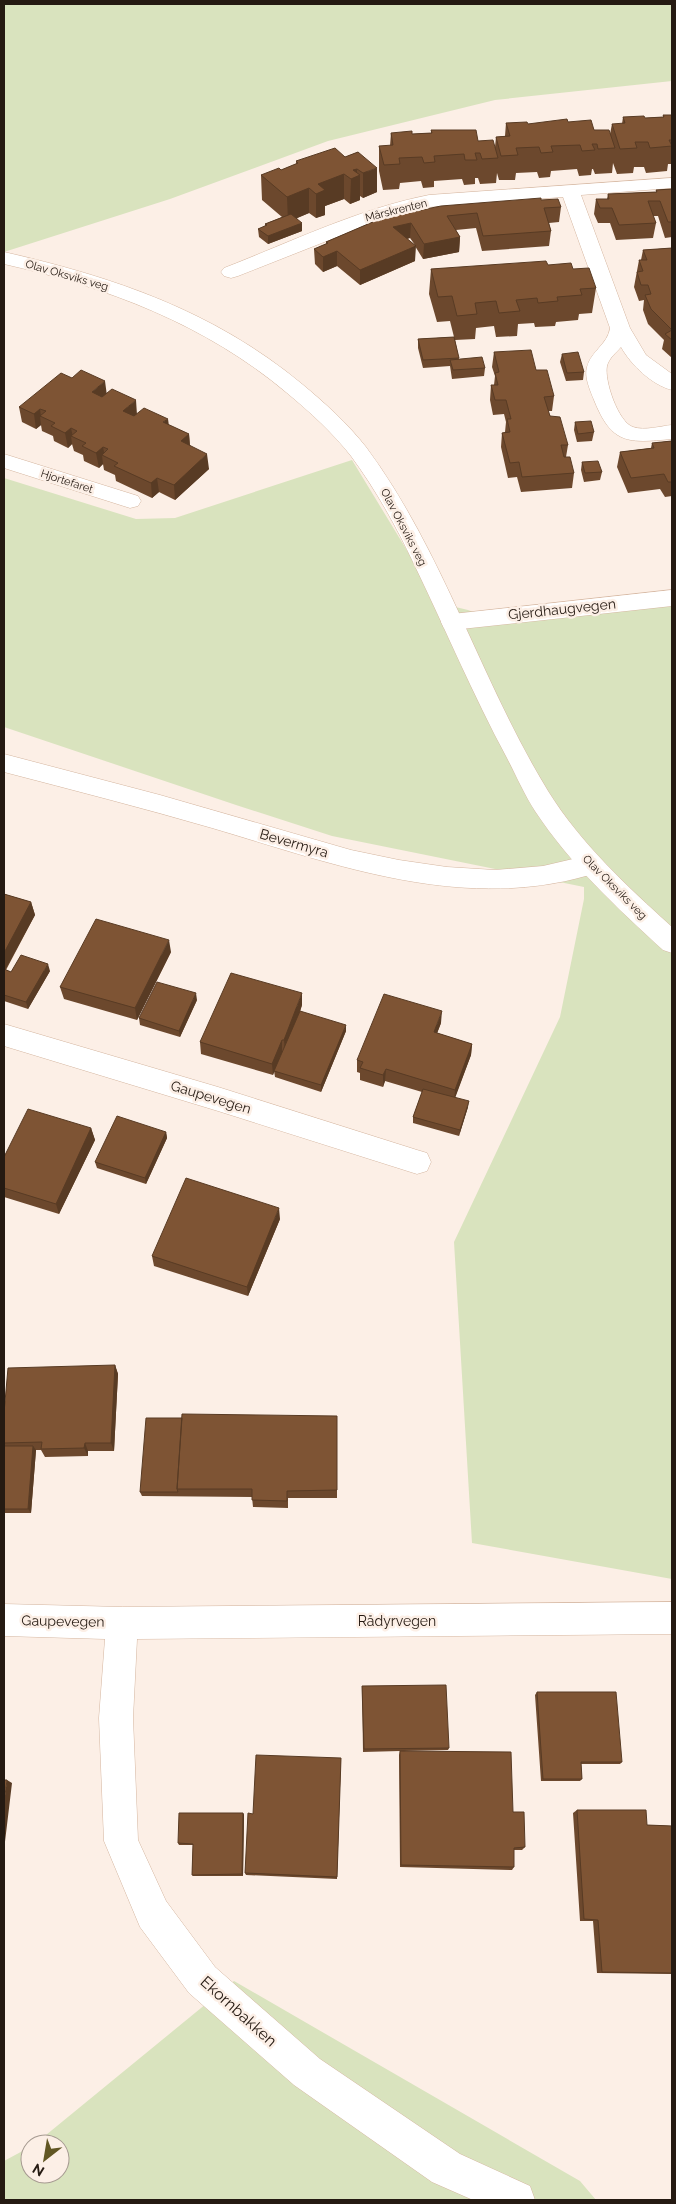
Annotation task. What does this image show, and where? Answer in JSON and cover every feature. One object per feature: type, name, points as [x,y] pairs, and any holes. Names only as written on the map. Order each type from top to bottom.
[{"type":"street","name":"Mårskrenten","points":[[231,272],[320,237],[361,218],[406,205],[428,201],[672,183]]},
{"type":"street","points":[[570,190],[620,328],[638,359],[672,384]]},
{"type":"street","name":"Olav Oksviks veg","points":[[4,258],[84,278],[163,306],[237,346],[290,384],[317,408],[354,448],[388,496],[414,542],[503,728],[543,803],[590,865],[672,943]]},
{"type":"street","points":[[620,328],[618,340],[601,358],[596,368],[600,390],[610,416],[620,430],[635,434],[672,432]]},
{"type":"street","name":"Hjortefaret","points":[[4,461],[130,501]]},
{"type":"street","name":"Gjerdhaugvegen","points":[[452,622],[539,611],[672,598]]},
{"type":"street","name":"Bevermyra","points":[[4,763],[157,803],[339,856],[408,872],[498,881],[561,874],[590,865]]},
{"type":"street","name":"Gaupevegen","points":[[4,1035],[218,1098],[417,1162]]},
{"type":"street","name":"Rådyrvegen","points":[[122,1623],[672,1618]]},
{"type":"street","name":"Gaupevegen","points":[[4,1620],[122,1623]]},
{"type":"street","name":"Ekornbakken","points":[[122,1623],[116,1718],[121,1841],[153,1914],[202,1980],[307,2072],[446,2168],[516,2200]]},
{"type":"green space","points":[[4,4],[672,4],[672,81],[495,100],[328,141],[170,199],[4,252]]},
{"type":"green space","points":[[352,460],[439,603],[468,610],[489,618],[672,592],[672,1579],[472,1543],[454,1242],[560,1017],[584,899],[584,887],[332,836],[4,727],[4,478],[136,519],[175,518]]},
{"type":"green space","points":[[234,1981],[580,2181],[596,2200],[4,2200],[4,2161],[20,2152],[20,2184],[70,2184],[70,2134],[47,2134]]},
{"type":"building","points":[[663,115],[672,115],[672,140],[669,140],[672,146],[650,148],[648,142],[635,142],[637,148],[620,149],[612,124],[625,123],[623,117],[664,117]]},
{"type":"building","points":[[567,119],[568,122],[591,120],[594,130],[609,130],[615,148],[598,149],[597,144],[592,144],[595,150],[582,151],[580,145],[551,146],[553,152],[541,153],[539,147],[516,148],[518,155],[501,156],[496,137],[510,136],[506,123],[527,122],[528,124]]},
{"type":"building","points":[[431,130],[476,130],[478,141],[493,140],[498,158],[482,159],[480,153],[475,153],[477,160],[465,160],[464,154],[434,156],[435,162],[424,163],[422,157],[399,158],[400,164],[384,165],[379,146],[393,145],[391,133],[412,131],[412,134],[432,133]]},
{"type":"building","points":[[335,148],[345,157],[358,152],[377,168],[363,173],[357,169],[353,170],[360,175],[351,179],[344,174],[318,184],[325,190],[316,194],[309,188],[287,197],[261,175],[279,168],[281,170],[298,163],[296,161]]},
{"type":"building","points":[[672,189],[672,222],[668,222],[660,201],[648,201],[656,223],[619,225],[612,208],[600,208],[596,199],[609,199],[608,194],[657,192],[656,190]]},
{"type":"building","points":[[541,198],[541,200],[558,199],[561,207],[544,208],[551,231],[483,236],[477,213],[447,216],[460,237],[424,244],[411,223],[393,227],[416,246],[360,270],[337,251],[323,257],[314,249],[382,218],[441,206]]},
{"type":"building","points":[[291,214],[302,223],[268,236],[258,229],[267,225],[265,224]]},
{"type":"building","points":[[672,248],[672,330],[651,309],[645,295],[651,294],[648,285],[641,285],[637,272],[643,271],[639,260],[647,260],[643,250]]},
{"type":"building","points":[[546,261],[548,265],[571,263],[573,269],[589,268],[596,288],[580,289],[582,295],[557,297],[558,301],[538,303],[537,298],[516,300],[520,311],[499,313],[496,301],[475,303],[477,314],[457,316],[452,296],[438,297],[431,269]]},
{"type":"building","points":[[672,330],[672,340],[665,334]]},
{"type":"building","points":[[454,337],[459,358],[423,360],[418,339]]},
{"type":"building","points":[[531,350],[536,370],[547,370],[554,396],[544,397],[550,416],[560,417],[568,445],[561,445],[564,457],[570,457],[574,473],[522,477],[519,462],[510,463],[502,433],[510,432],[507,419],[511,419],[506,400],[495,400],[491,385],[498,385],[495,373],[499,372],[494,352]]},
{"type":"building","points":[[578,352],[584,372],[567,373],[562,354]]},
{"type":"building","points":[[482,357],[485,368],[453,370],[450,360]]},
{"type":"building","points":[[81,370],[105,381],[92,392],[102,397],[112,389],[136,400],[123,411],[134,416],[144,408],[168,419],[163,422],[189,434],[181,441],[207,454],[174,485],[157,478],[151,483],[114,466],[118,463],[102,455],[108,449],[103,447],[96,453],[82,446],[86,443],[71,436],[77,431],[71,428],[65,433],[51,426],[55,423],[40,416],[46,411],[40,409],[34,414],[19,407],[61,373],[72,378]]},
{"type":"building","points":[[591,421],[594,432],[578,434],[575,422]]},
{"type":"building","points":[[672,441],[672,482],[668,482],[664,474],[631,478],[620,452],[654,448],[652,443]]},
{"type":"building","points":[[598,461],[602,472],[585,473],[582,462]]},
{"type":"building","points":[[4,894],[31,902],[4,953]]},
{"type":"building","points":[[96,919],[169,940],[135,1008],[60,987]]},
{"type":"building","points":[[21,955],[48,964],[26,1002],[4,995],[4,969],[11,972]]},
{"type":"building","points":[[231,973],[302,993],[284,1040],[282,1040],[272,1064],[200,1042]]},
{"type":"building","points":[[157,982],[196,993],[179,1031],[139,1018]]},
{"type":"building","points":[[384,994],[442,1011],[434,1032],[472,1044],[455,1090],[386,1069],[383,1075],[360,1068],[363,1062],[357,1060]]},
{"type":"building","points":[[300,1011],[346,1025],[321,1085],[274,1071]]},
{"type":"building","points":[[423,1089],[469,1101],[460,1130],[413,1117]]},
{"type":"building","points":[[28,1109],[91,1128],[56,1204],[4,1188],[4,1157]]},
{"type":"building","points":[[117,1116],[166,1132],[145,1178],[95,1162]]},
{"type":"building","points":[[186,1178],[279,1208],[247,1287],[152,1256]]},
{"type":"building","points":[[115,1365],[111,1443],[85,1443],[84,1448],[41,1449],[42,1442],[4,1443],[4,1413],[8,1368]]},
{"type":"building","points":[[182,1414],[337,1416],[337,1490],[287,1491],[287,1501],[252,1500],[252,1489],[177,1489]]},
{"type":"building","points":[[146,1418],[182,1418],[178,1492],[140,1492]]},
{"type":"building","points":[[4,1446],[33,1446],[28,1509],[4,1509]]},
{"type":"building","points":[[446,1685],[449,1748],[364,1749],[362,1686]]},
{"type":"building","points":[[537,1692],[616,1692],[622,1762],[581,1762],[582,1779],[543,1779]]},
{"type":"building","points":[[400,1751],[511,1752],[513,1812],[524,1812],[525,1847],[514,1848],[514,1867],[401,1865]]},
{"type":"building","points":[[256,1755],[341,1758],[337,1877],[245,1873],[248,1813],[253,1814]]},
{"type":"building","points":[[4,1780],[7,1780],[4,1803]]},
{"type":"building","points":[[577,1810],[646,1810],[647,1825],[672,1826],[672,1973],[602,1972],[598,1920],[584,1919]]},
{"type":"building","points":[[179,1813],[243,1813],[242,1874],[192,1875],[193,1844],[178,1843]]}]
